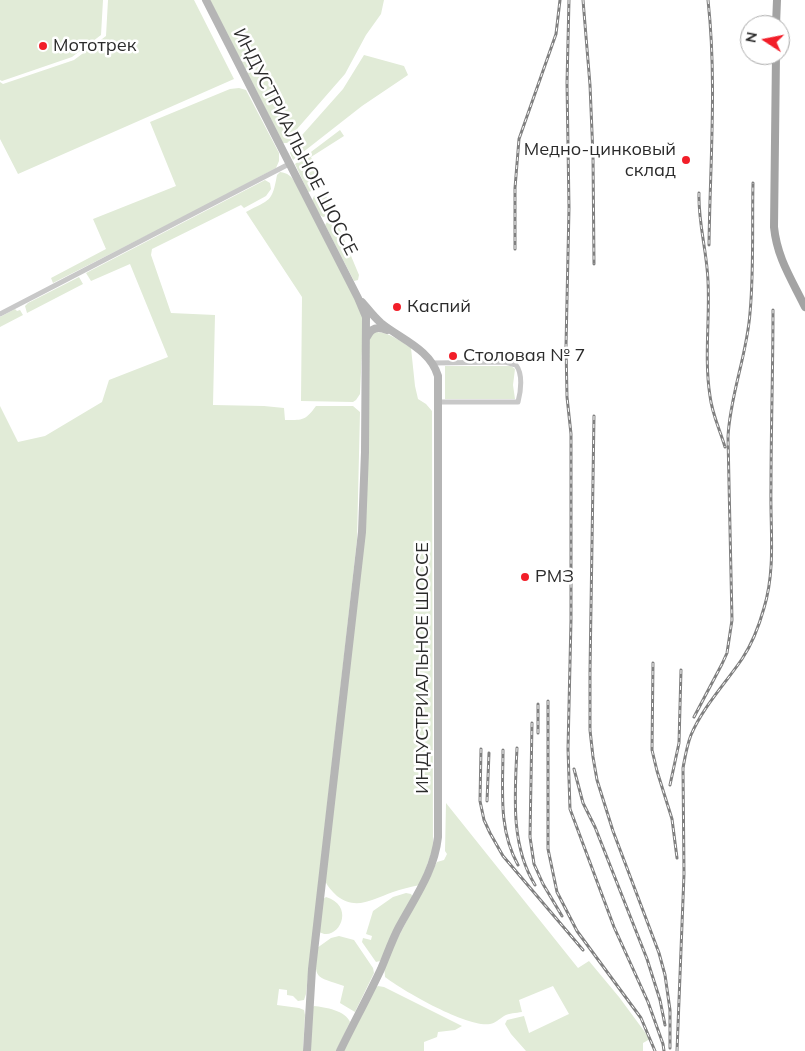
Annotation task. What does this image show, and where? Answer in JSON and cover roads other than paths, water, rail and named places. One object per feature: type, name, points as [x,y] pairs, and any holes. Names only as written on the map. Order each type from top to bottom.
[{"type":"main road","name":"ИНДУСТРИАЛЬНОЕ ШОССЕ","points":[[206,0],[366,317],[365,452],[362,532],[312,969],[307,1051]]},
{"type":"main road","points":[[776,15],[777,0]]},
{"type":"main road","points":[[776,65],[774,227],[776,244],[779,256],[805,307]]},
{"type":"main road","name":"ИНДУСТРИАЛЬНОЕ ШОССЕ","points":[[340,1051],[380,970],[398,928],[421,890],[431,869],[437,848],[438,376],[433,364],[421,350],[380,322],[358,298]]},
{"type":"main road","points":[[365,342],[370,331],[374,328],[385,328],[398,335]]},
{"type":"street","points":[[0,314],[289,164]]},
{"type":"street","points":[[433,364],[505,362],[516,365],[520,370],[520,395],[518,402],[439,402]]},
{"type":"railway","points":[[515,249],[515,188],[519,139],[556,34],[560,0]]},
{"type":"railway","points":[[569,0],[567,83],[569,208],[566,346],[567,397],[571,434],[571,620],[568,749],[570,809],[614,927],[648,1002],[664,1051]]},
{"type":"railway","points":[[583,0],[590,85],[593,156],[594,264]]},
{"type":"railway","points":[[708,0],[713,92],[709,245]]},
{"type":"railway","points":[[694,717],[727,653],[732,620],[728,437],[729,421],[746,344],[750,313],[753,183]]},
{"type":"railway","points":[[699,193],[708,281],[708,382],[712,409],[725,447]]},
{"type":"railway","points":[[677,1051],[684,874],[683,768],[685,755],[696,725],[742,659],[752,641],[764,608],[770,578],[772,548],[773,310]]},
{"type":"railway","points":[[594,416],[590,671],[590,730],[593,757],[597,780],[613,831],[659,953],[665,975],[670,1010],[670,1048]]},
{"type":"railway","points":[[653,663],[652,750],[672,819],[677,858]]},
{"type":"railway","points":[[670,785],[679,743],[681,670]]},
{"type":"railway","points":[[548,701],[548,849],[557,892],[577,931],[641,1018],[655,1051]]},
{"type":"railway","points":[[538,704],[538,733]]},
{"type":"railway","points":[[532,723],[530,837],[534,864],[543,884],[562,916]]},
{"type":"railway","points":[[517,748],[515,801],[518,836],[521,853],[535,885]]},
{"type":"railway","points":[[481,749],[480,801],[484,820],[490,833],[503,856],[583,950]]},
{"type":"railway","points":[[503,750],[502,794],[504,823],[507,837],[518,865]]},
{"type":"railway","points":[[487,801],[489,753]]},
{"type":"railway","points":[[574,769],[583,803],[595,827],[647,959],[660,1000],[665,1025]]},
{"type":"place","name":"Мототрек","points":[[43,46]]},
{"type":"place","name":"Медно-цинковый склад","points":[[686,160]]},
{"type":"place","name":"Каспий","points":[[397,307]]},
{"type":"place","name":"Столовая № 7","points":[[453,356]]},
{"type":"place","name":"РМЗ","points":[[525,577]]}]
